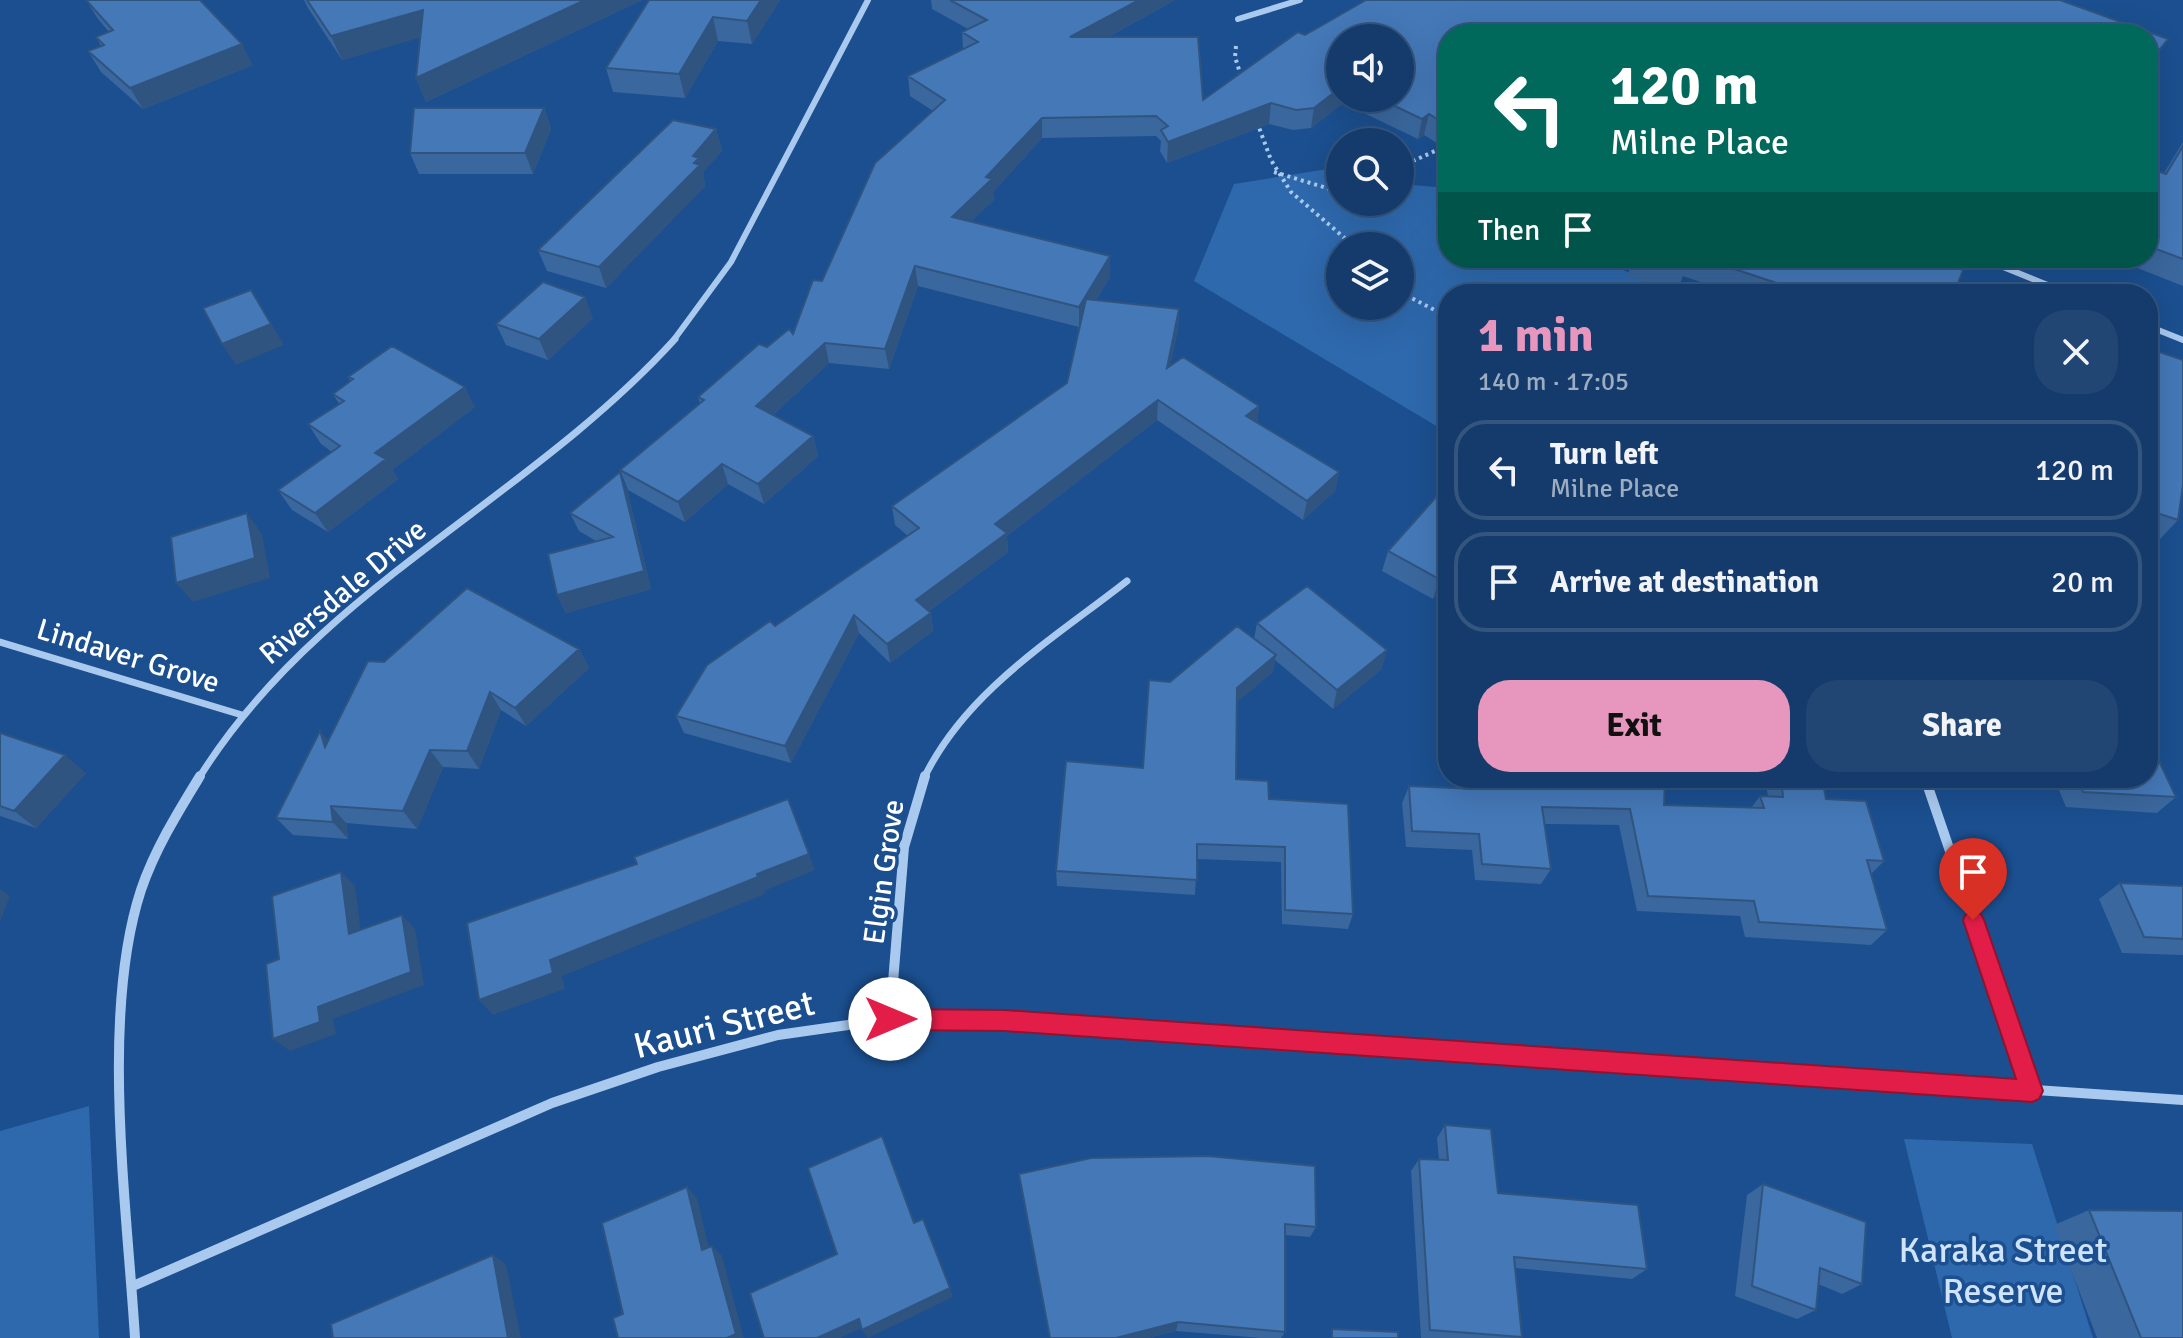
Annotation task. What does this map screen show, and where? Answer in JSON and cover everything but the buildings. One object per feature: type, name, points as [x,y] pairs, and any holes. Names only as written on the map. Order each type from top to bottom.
[{"type":"street","name":"Riversdale Drive","points":[[135,1338],[124,983],[139,899],[166,833],[242,715],[284,669],[337,623],[597,416],[679,340],[709,302],[868,0]]},
{"type":"street","points":[[1238,19],[1300,0]]},
{"type":"street","points":[[2006,268],[2045,284]]},
{"type":"street","points":[[2158,330],[2183,340]]},
{"type":"street","name":"Elgin Grove","points":[[890,1019],[904,861],[917,795],[938,749],[977,702],[1127,581]]},
{"type":"street","name":"Lindaver Grove","points":[[0,642],[242,715]]},
{"type":"street","points":[[1928,788],[2032,1091]]},
{"type":"street","name":"Kauri Street","points":[[133,1286],[552,1103],[658,1067],[778,1035],[890,1019],[1004,1020],[2183,1100]]},
{"type":"path","points":[[1238,19],[1235,57],[1245,86]]},
{"type":"path","points":[[1254,114],[1274,171],[1309,209],[1345,232]]},
{"type":"path","points":[[1414,161],[1438,150]]},
{"type":"path","points":[[1274,171],[1326,188]]},
{"type":"path","points":[[1414,299],[1438,312]]},
{"type":"green space","points":[[1326,169],[1326,216],[1414,216],[1414,185],[1438,187],[1438,268],[1619,268],[1642,279],[1664,284],[1438,284],[1438,427],[1194,281],[1234,184]]},
{"type":"green space","points":[[89,1106],[99,1338],[0,1338],[0,1131]]},
{"type":"green space","name":"Karaka Street Reserve","points":[[1904,1139],[2032,1144],[2093,1338],[1952,1338]]},
{"type":"route","points":[[890,1019],[1004,1020],[2032,1091],[1973,920]]}]
